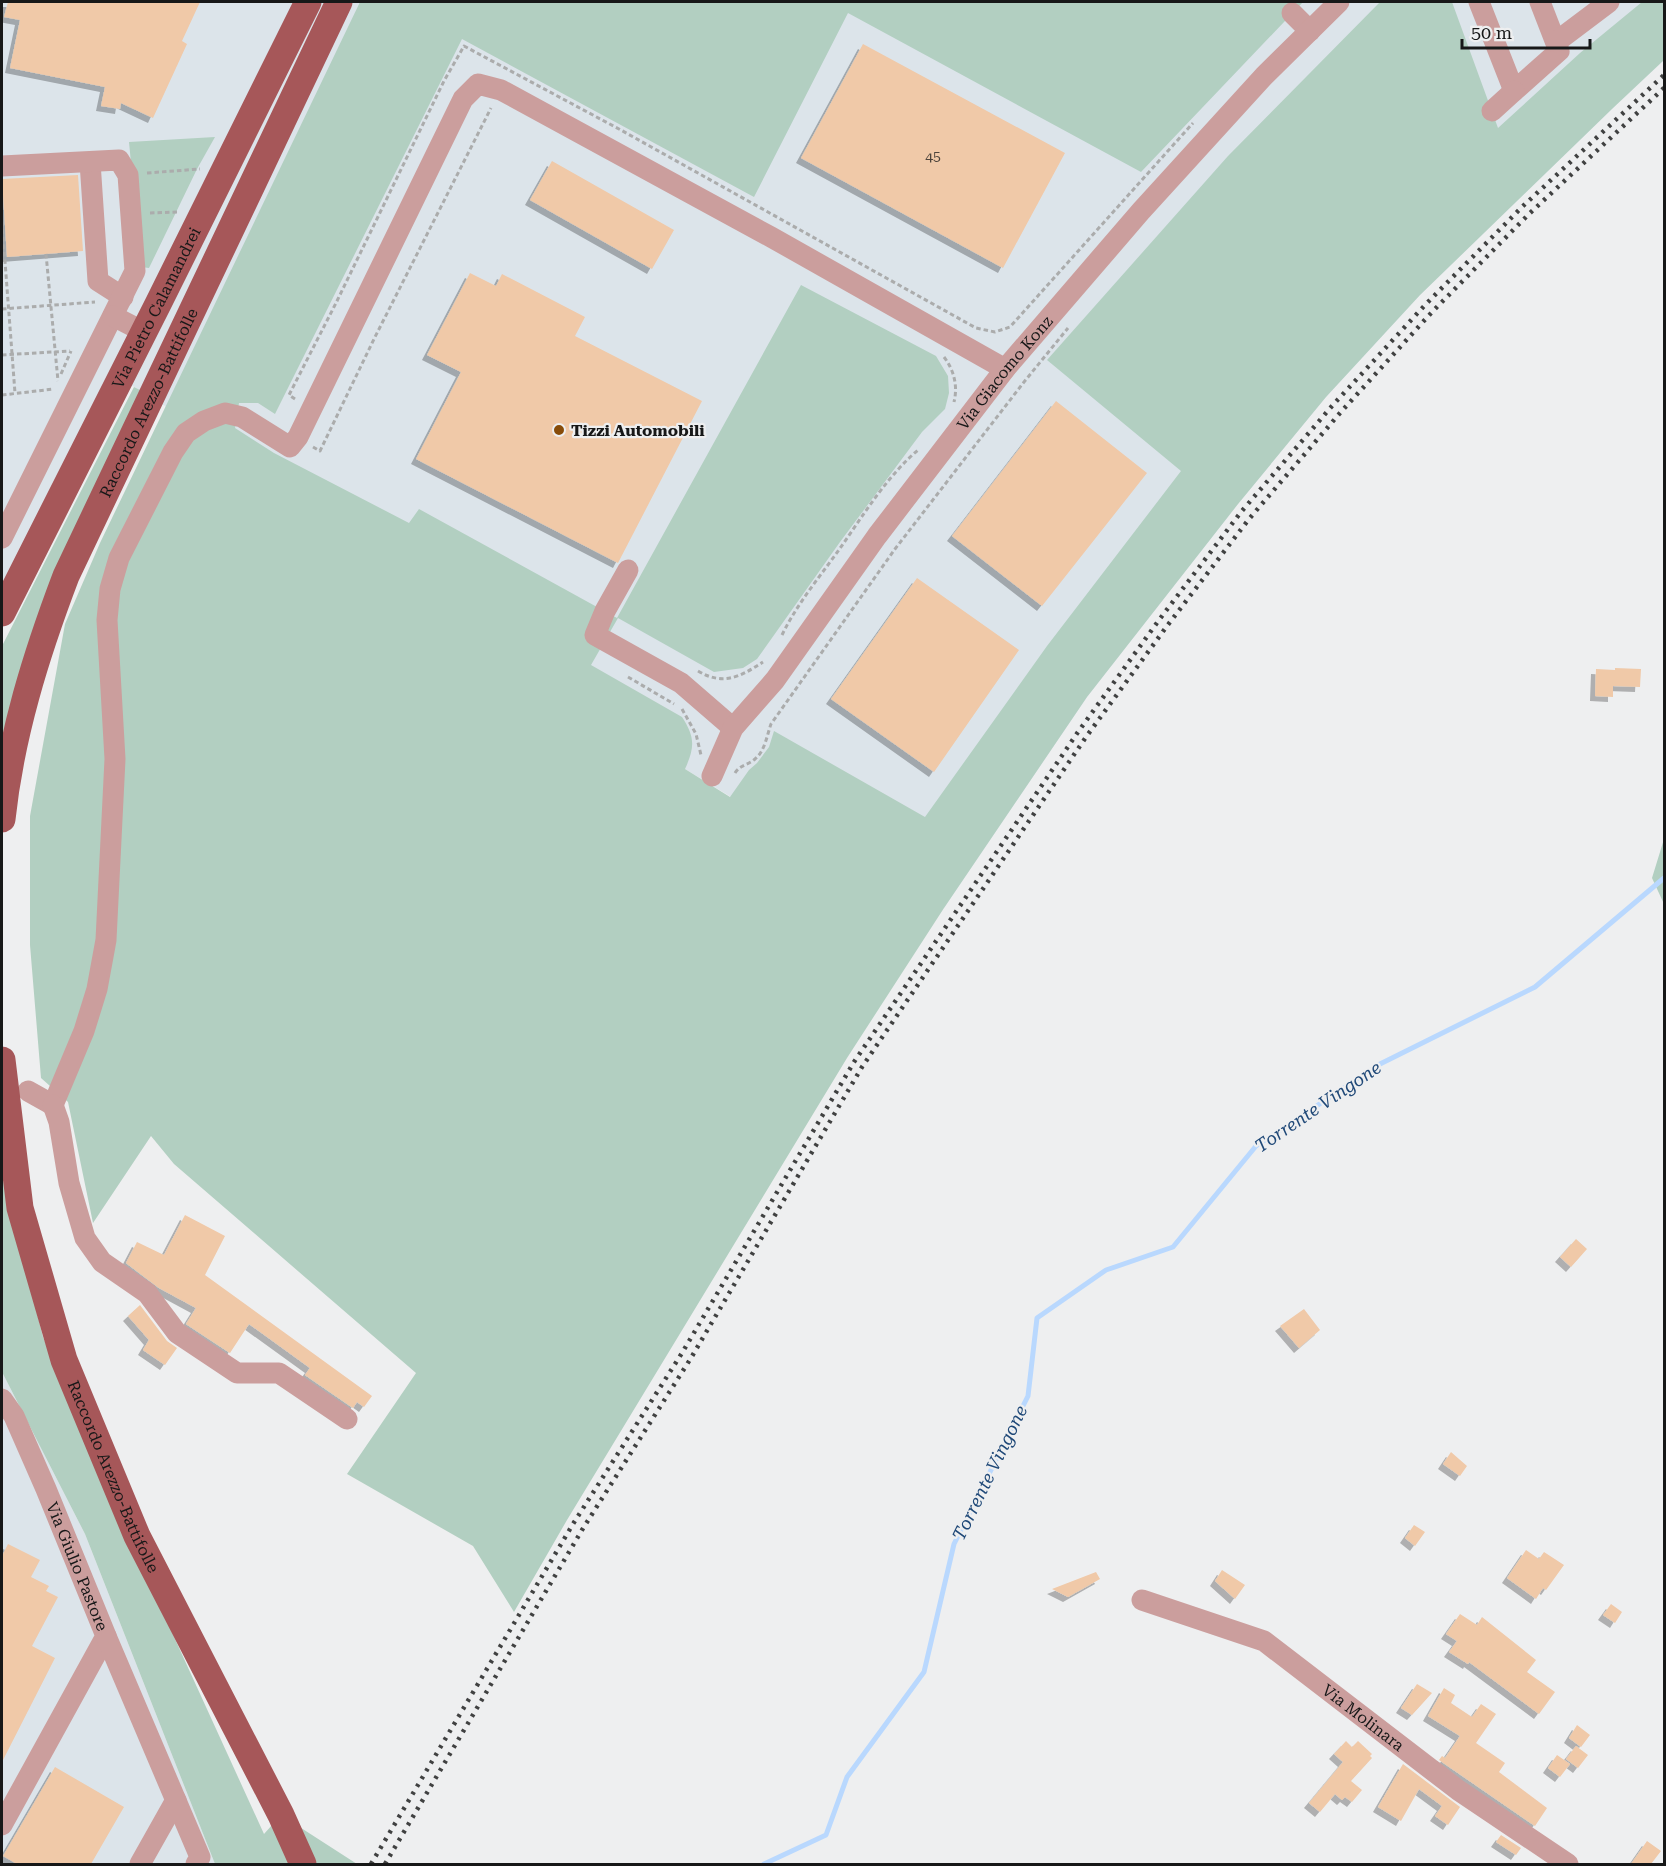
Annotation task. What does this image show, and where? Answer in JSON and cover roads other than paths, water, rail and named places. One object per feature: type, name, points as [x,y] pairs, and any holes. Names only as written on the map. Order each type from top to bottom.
[{"type":"main road","name":"Via Pietro Calamandrei","points":[[2,614],[308,2]]},
{"type":"main road","name":"Raccordo Arezzo-Battifolle","points":[[2,819],[19,718],[42,639],[66,576],[339,2]]},
{"type":"main road","name":"Raccordo Arezzo-Battifolle","points":[[2,1060],[20,1208],[64,1360],[137,1536],[303,1864]]},
{"type":"street","name":"Via Giacomo Konz","points":[[712,776],[733,728],[775,680],[877,536],[1005,369],[1141,211],[1264,76],[1339,2]]},
{"type":"street","points":[[1479,2],[1514,91]]},
{"type":"street","points":[[1492,111],[1559,51],[1540,2]]},
{"type":"street","points":[[1556,42],[1583,10],[1609,2]]},
{"type":"street","points":[[1292,13],[1310,31]]},
{"type":"street","points":[[52,1105],[84,1031],[97,989],[106,940],[115,759],[107,620],[110,589],[119,558],[173,452],[186,433],[204,421],[225,413],[242,417],[290,447],[298,437],[464,99],[478,84],[501,90],[771,237],[1005,369]]},
{"type":"street","points":[[2,166],[119,160],[128,175],[135,271],[125,293],[106,309],[2,538]]},
{"type":"street","points":[[90,162],[98,281],[158,304]]},
{"type":"street","points":[[106,309],[144,332]]},
{"type":"street","points":[[628,570],[604,611],[595,635],[681,683],[733,728]]},
{"type":"street","points":[[28,1091],[52,1105],[59,1122],[69,1184],[85,1238],[102,1263],[147,1293],[177,1334],[237,1373],[279,1373],[347,1419]]},
{"type":"street","name":"Via Giulio Pastore","points":[[2,1400],[14,1416],[106,1636],[2,1825]]},
{"type":"street","name":"Via Molinara","points":[[1142,1600],[1264,1641],[1458,1790],[1568,1864]]},
{"type":"street","points":[[106,1636],[200,1857],[196,1864]]},
{"type":"street","points":[[140,1864],[176,1800]]},
{"type":"waterway","name":"Torrente Vingone","points":[[764,1864],[826,1835],[847,1777],[924,1672],[954,1544],[1028,1396],[1037,1318],[1106,1270],[1173,1247],[1256,1146],[1380,1064],[1535,987],[1664,878]]},
{"type":"railway","points":[[371,1864],[573,1524],[682,1353],[854,1062],[1078,732],[1241,512],[1332,406],[1425,305],[1522,207],[1664,75]]},
{"type":"railway","points":[[385,1864],[582,1530],[691,1358],[862,1067],[1086,737],[1249,519],[1340,413],[1432,312],[1529,214],[1664,88]]},
{"type":"place","name":"Tizzi Automobili","points":[[559,430]]}]
